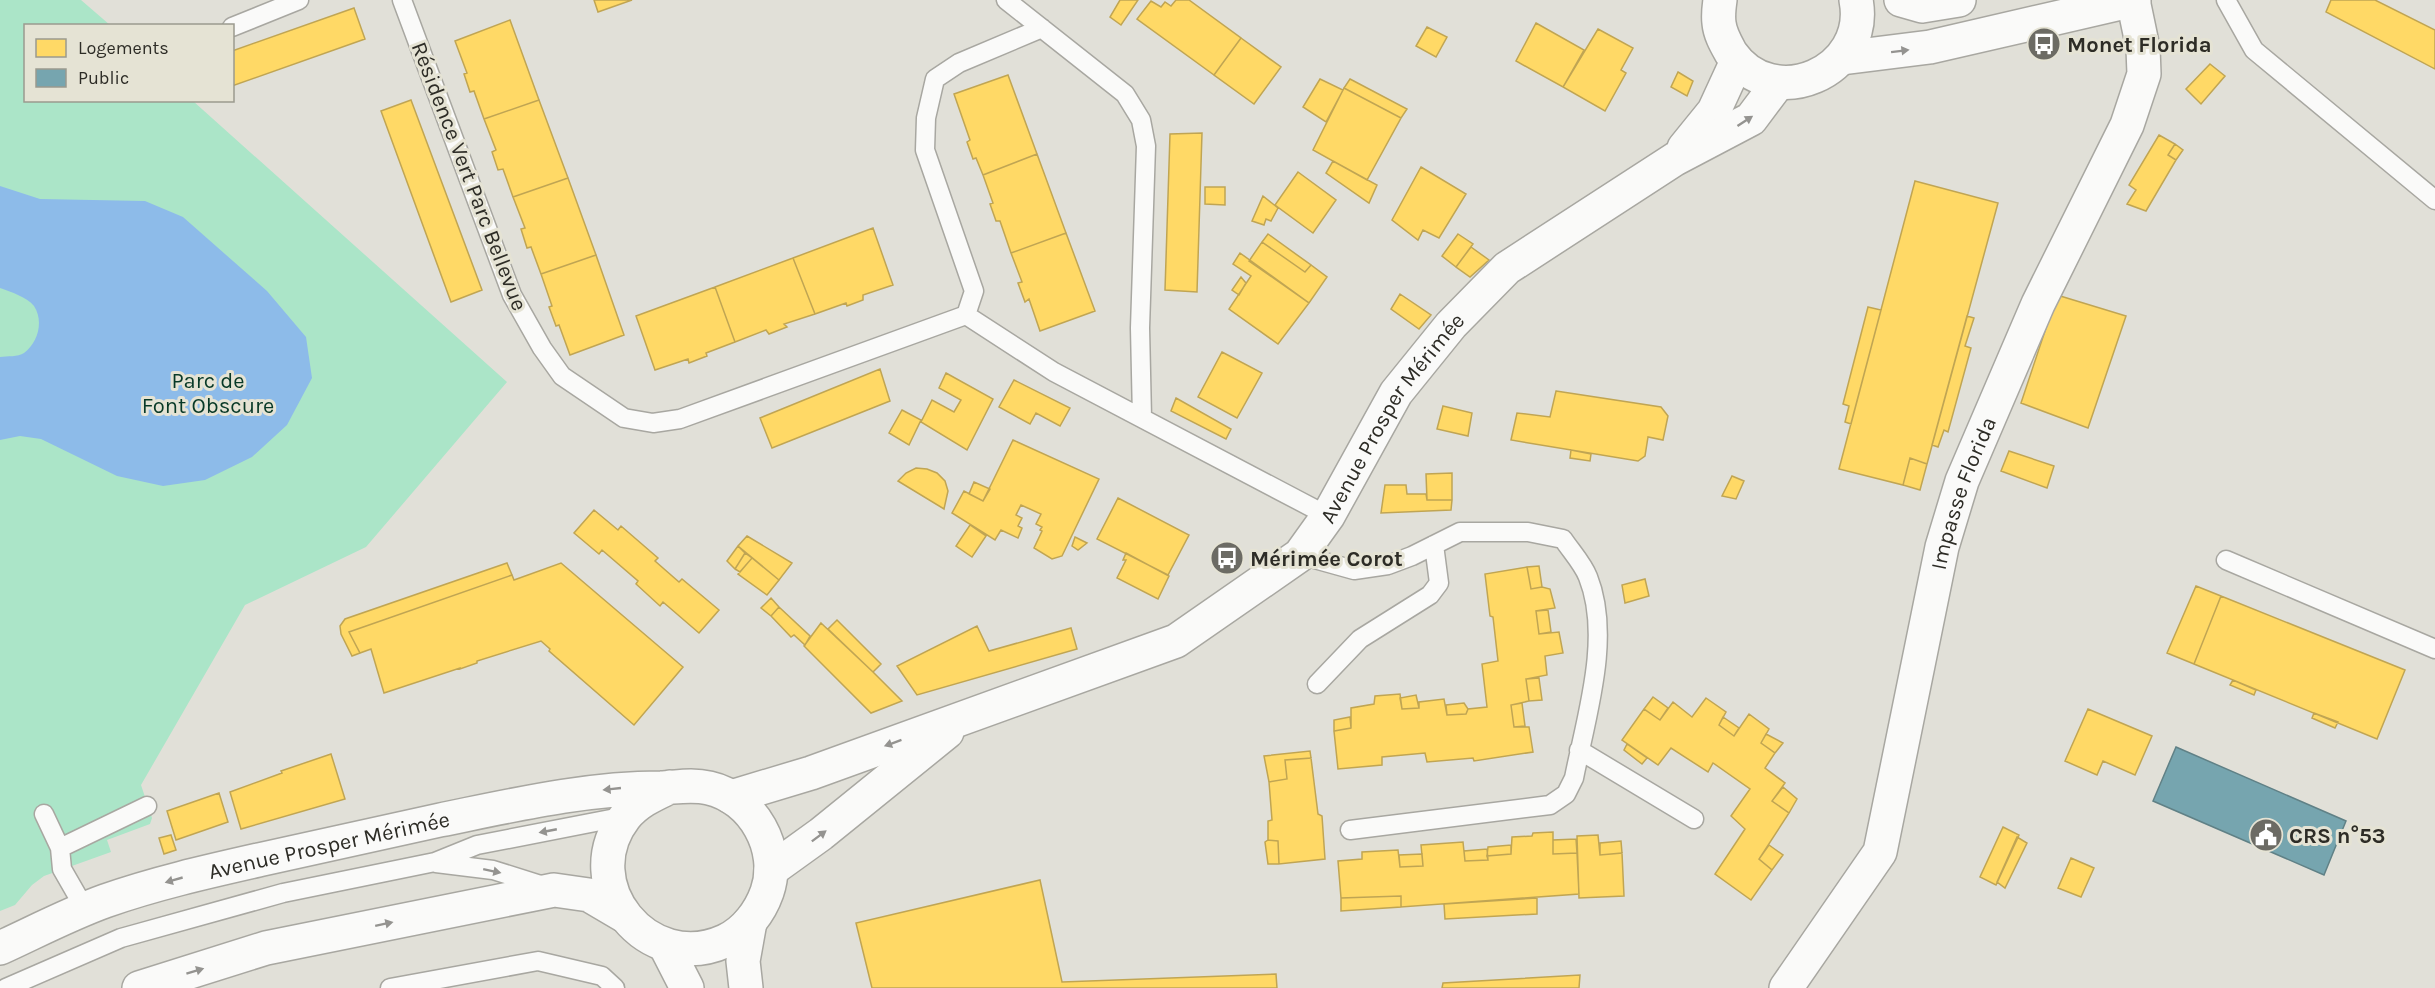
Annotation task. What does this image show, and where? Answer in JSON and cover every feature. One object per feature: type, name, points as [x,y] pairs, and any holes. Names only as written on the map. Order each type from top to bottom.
[{"type":"street","points":[[1694,0],[1719,12],[1725,44],[1737,62],[1756,75],[1778,83],[1802,81],[1824,73],[1842,58],[1854,36],[1858,12],[1856,0]]},
{"type":"street","points":[[1901,0],[1922,6],[1959,0]]},
{"type":"street","points":[[1842,58],[1930,47],[2133,0]]},
{"type":"street","name":"Impasse Florida","points":[[1786,988],[1880,852],[1942,547],[1962,481],[2038,304],[2127,124],[2144,74],[2143,48],[2133,0]]},
{"type":"street","name":"Avenue Prosper Mérimée","points":[[1675,159],[1714,111],[1737,62]]},
{"type":"street","name":"Avenue Prosper Mérimée","points":[[731,797],[811,773],[1176,641],[1300,555],[1328,516],[1396,393],[1451,325],[1507,268],[1675,159],[1751,120],[1778,83]]},
{"type":"street","name":"Avenue Prosper Mérimée","points":[[771,870],[821,834],[968,715]]},
{"type":"street","name":"Avenue Prosper Mérimée","points":[[0,948],[85,909],[187,877],[387,831],[562,795],[619,788],[670,788],[691,785],[712,788],[731,797],[748,810],[761,828],[769,848],[771,870],[765,898],[750,922],[725,941],[696,948],[665,945],[642,934],[623,915],[589,895],[555,890],[266,948],[139,988]]},
{"type":"street","name":"Avenue Prosper Mérimée","points":[[623,915],[613,897],[608,876],[608,854],[615,834],[626,816],[646,798],[670,788]]},
{"type":"street","points":[[746,988],[743,961],[750,922]]},
{"type":"street","points":[[665,945],[687,988]]},
{"type":"lane","points":[[234,26],[299,0]]},
{"type":"lane","name":"Résidence Vert Parc Bellevue","points":[[402,0],[512,295],[542,348],[562,376],[624,418],[653,423],[680,419],[966,315]]},
{"type":"lane","points":[[1006,0],[1125,94],[1141,120],[1146,146],[1140,328],[1142,418]]},
{"type":"lane","points":[[2226,0],[2254,50],[2435,200]]},
{"type":"lane","points":[[1042,28],[959,63],[935,79],[926,118],[925,150],[974,291],[966,315],[1054,372],[1328,516]]},
{"type":"lane","points":[[1300,555],[1354,570],[1388,565],[1460,532],[1528,532],[1563,539],[1588,576],[1598,616],[1597,661],[1574,778],[1566,794],[1550,805],[1350,830]]},
{"type":"lane","points":[[1317,684],[1360,639],[1430,595],[1439,583],[1434,545]]},
{"type":"lane","points":[[2226,560],[2435,649]]},
{"type":"lane","points":[[1579,750],[1694,819]]},
{"type":"lane","points":[[60,848],[147,806]]},
{"type":"lane","points":[[44,814],[60,848],[62,869],[85,909]]},
{"type":"lane","points":[[6,988],[137,933],[283,893],[435,862],[477,845],[626,816]]},
{"type":"lane","points":[[435,862],[493,870],[555,890]]},
{"type":"lane","points":[[390,988],[538,961],[602,976],[615,988]]},
{"type":"green space","name":"Parc de Font Obscure","points":[[0,0],[81,0],[109,24],[24,24],[24,102],[194,102],[507,382],[366,547],[245,605],[141,785],[152,818],[150,824],[107,840],[111,852],[44,876],[32,885],[15,905],[0,911]]},
{"type":"water","points":[[0,186],[40,199],[145,201],[183,217],[267,291],[306,337],[312,378],[287,425],[252,457],[205,480],[163,486],[117,476],[41,439],[20,436],[0,440],[0,357],[16,356],[29,349],[36,338],[39,318],[31,303],[0,288]]},
{"type":"building: Logements","points":[[594,0],[632,0],[598,12]]},
{"type":"building: Logements","points":[[1120,0],[1138,0],[1121,25],[1110,17]]},
{"type":"building: Logements","points":[[1176,0],[1189,0],[1241,38],[1214,75],[1137,19],[1151,1],[1161,7],[1165,2],[1171,6]]},
{"type":"building: Logements","points":[[2331,0],[2375,0],[2435,30],[2435,69],[2326,12]]},
{"type":"building: Logements","points":[[354,8],[365,39],[234,85],[234,50]]},
{"type":"building: Logements","points":[[510,20],[539,100],[484,119],[474,91],[470,92],[464,74],[467,73],[455,41]]},
{"type":"building: Logements","points":[[1536,23],[1584,50],[1563,87],[1516,61]]},
{"type":"building: Logements","points":[[1427,27],[1447,37],[1436,57],[1416,46]]},
{"type":"building: Logements","points":[[1598,29],[1633,48],[1621,70],[1626,73],[1605,111],[1563,87]]},
{"type":"building: Logements","points":[[1241,38],[1281,67],[1254,104],[1214,75]]},
{"type":"building: Logements","points":[[2210,64],[2225,76],[2201,104],[2186,89]]},
{"type":"building: Logements","points":[[1678,72],[1693,81],[1687,96],[1671,87]]},
{"type":"building: Logements","points":[[1008,75],[1037,154],[983,175],[976,158],[973,159],[967,142],[970,140],[954,94]]},
{"type":"building: Logements","points":[[1320,79],[1343,90],[1326,122],[1303,107]]},
{"type":"building: Logements","points":[[1350,79],[1407,109],[1401,118],[1344,88]]},
{"type":"building: Logements","points":[[1344,88],[1401,118],[1367,180],[1313,150]]},
{"type":"building: Logements","points":[[411,100],[482,290],[451,302],[381,111]]},
{"type":"building: Logements","points":[[539,100],[568,178],[513,197],[503,169],[498,170],[492,152],[496,150],[484,119]]},
{"type":"building: Logements","points":[[1202,133],[1197,292],[1165,290],[1170,134]]},
{"type":"building: Logements","points":[[2159,135],[2175,144],[2168,155],[2176,160],[2146,211],[2127,204],[2136,190],[2129,185]]},
{"type":"building: Logements","points":[[2175,144],[2183,150],[2176,160],[2168,155]]},
{"type":"building: Logements","points":[[1037,154],[1066,233],[1011,253],[1000,221],[996,221],[990,204],[993,203],[983,175]]},
{"type":"building: Logements","points":[[1333,161],[1377,185],[1369,203],[1326,173]]},
{"type":"building: Logements","points":[[1421,167],[1466,194],[1439,238],[1423,230],[1418,240],[1392,220]]},
{"type":"building: Logements","points":[[1298,172],[1336,200],[1313,233],[1275,205]]},
{"type":"building: Logements","points":[[568,178],[596,255],[541,274],[531,247],[527,248],[521,229],[525,228],[513,197]]},
{"type":"building: Logements","points":[[1915,181],[1998,203],[1927,464],[1910,458],[1903,485],[1839,469]]},
{"type":"building: Logements","points":[[1205,187],[1225,187],[1225,205],[1205,204]]},
{"type":"building: Logements","points":[[1263,196],[1278,208],[1271,221],[1266,219],[1264,225],[1252,221]]},
{"type":"building: Logements","points":[[873,228],[893,285],[863,295],[863,300],[847,306],[846,303],[815,314],[793,258]]},
{"type":"building: Logements","points":[[1066,233],[1095,311],[1040,331],[1029,299],[1025,302],[1018,283],[1022,282],[1011,253]]},
{"type":"building: Logements","points":[[1268,234],[1311,265],[1305,272],[1262,242]]},
{"type":"building: Logements","points":[[1458,234],[1473,244],[1456,267],[1442,256]]},
{"type":"building: Logements","points":[[1262,242],[1305,272],[1311,265],[1327,277],[1309,303],[1249,261]]},
{"type":"building: Logements","points":[[1471,247],[1489,260],[1470,277],[1456,267]]},
{"type":"building: Logements","points":[[1240,253],[1309,303],[1278,344],[1229,309],[1251,276],[1233,264]]},
{"type":"building: Logements","points":[[596,255],[624,335],[570,355],[559,325],[556,326],[549,307],[552,306],[541,274]]},
{"type":"building: Logements","points":[[793,258],[815,314],[784,324],[787,327],[769,334],[766,330],[735,342],[715,287]]},
{"type":"building: Logements","points":[[1241,277],[1246,283],[1239,295],[1232,290]]},
{"type":"building: Logements","points":[[715,287],[735,342],[706,353],[707,356],[689,363],[688,359],[655,370],[636,316]]},
{"type":"building: Logements","points":[[1400,294],[1431,315],[1419,329],[1391,309]]},
{"type":"building: Logements","points":[[2057,295],[2126,316],[2088,428],[2021,403]]},
{"type":"building: Logements","points":[[1868,307],[1881,310],[1851,424],[1845,422],[1849,406],[1843,404]]},
{"type":"building: Logements","points":[[1967,316],[1974,318],[1965,346],[1971,348],[1948,432],[1944,430],[1938,447],[1932,445]]},
{"type":"building: Logements","points":[[1222,352],[1262,373],[1237,418],[1198,397]]},
{"type":"building: Logements","points":[[880,369],[890,401],[772,448],[760,418]]},
{"type":"building: Logements","points":[[946,373],[993,399],[967,450],[921,422],[932,400],[954,412],[961,400],[939,388]]},
{"type":"building: Logements","points":[[1014,380],[1070,408],[1060,426],[1036,413],[1030,424],[999,407]]},
{"type":"building: Logements","points":[[1556,391],[1661,407],[1668,416],[1663,440],[1648,437],[1645,456],[1638,461],[1511,440],[1517,413],[1550,417]]},
{"type":"building: Logements","points":[[1176,398],[1231,429],[1226,439],[1171,411]]},
{"type":"building: Logements","points":[[1443,406],[1472,413],[1468,436],[1437,429]]},
{"type":"building: Logements","points":[[902,410],[921,420],[909,445],[889,433]]},
{"type":"building: Logements","points":[[1013,440],[1099,479],[1062,556],[1052,559],[1034,548],[1042,531],[1040,530],[1042,527],[1036,524],[1041,514],[1021,505],[1016,515],[1022,518],[1018,526],[1022,528],[1018,538],[1001,530],[995,540],[952,513],[964,491],[983,501]]},
{"type":"building: Logements","points":[[1571,450],[1591,454],[1590,461],[1570,458]]},
{"type":"building: Logements","points":[[2009,451],[2054,466],[2047,488],[2001,471]]},
{"type":"building: Logements","points":[[1910,458],[1927,464],[1920,490],[1903,485]]},
{"type":"building: Logements","points":[[916,468],[937,473],[945,481],[948,491],[944,509],[898,481],[906,473]]},
{"type":"building: Logements","points":[[1452,473],[1452,500],[1427,500],[1426,474]]},
{"type":"building: Logements","points":[[1732,476],[1744,481],[1736,499],[1722,496]]},
{"type":"building: Logements","points":[[974,482],[990,489],[983,501],[969,494]]},
{"type":"building: Logements","points":[[1385,485],[1406,485],[1407,494],[1426,494],[1427,500],[1452,500],[1451,510],[1381,513]]},
{"type":"building: Logements","points":[[1118,498],[1189,535],[1168,575],[1097,539]]},
{"type":"building: Logements","points":[[594,510],[618,530],[621,526],[658,558],[655,561],[679,582],[682,579],[719,610],[699,633],[663,602],[660,606],[636,584],[638,581],[602,550],[599,554],[574,533]]},
{"type":"building: Logements","points":[[970,525],[986,536],[972,557],[956,546]]},
{"type":"building: Logements","points":[[747,536],[792,563],[779,580],[738,546]]},
{"type":"building: Logements","points":[[1075,537],[1087,543],[1078,550],[1072,546]]},
{"type":"building: Logements","points":[[738,546],[745,553],[735,569],[727,561]]},
{"type":"building: Logements","points":[[745,553],[752,558],[740,572],[735,569]]},
{"type":"building: Logements","points":[[1126,553],[1169,576],[1158,599],[1117,578],[1126,560],[1123,560]]},
{"type":"building: Logements","points":[[752,558],[779,580],[767,595],[738,574]]},
{"type":"building: Logements","points":[[507,563],[512,575],[349,632],[360,653],[352,656],[341,634],[340,626],[345,619]]},
{"type":"building: Logements","points":[[561,563],[683,667],[634,725],[549,651],[550,649],[541,641],[384,693],[371,649],[360,653],[349,632],[512,575],[514,580]]},
{"type":"building: Logements","points":[[1539,566],[1542,587],[1531,589],[1527,567]]},
{"type":"building: Logements","points":[[1527,567],[1531,589],[1542,587],[1550,589],[1555,608],[1536,611],[1539,634],[1559,632],[1563,653],[1545,656],[1547,675],[1526,679],[1529,701],[1511,705],[1514,727],[1529,727],[1533,752],[1474,761],[1473,758],[1427,762],[1425,753],[1382,757],[1382,765],[1338,769],[1334,731],[1351,728],[1351,708],[1374,704],[1375,696],[1400,694],[1402,709],[1419,708],[1419,702],[1444,699],[1447,715],[1466,714],[1468,709],[1487,707],[1482,664],[1498,661],[1485,574]]},
{"type":"building: Logements","points":[[1645,579],[1649,596],[1625,603],[1622,585]]},
{"type":"building: Logements","points":[[2196,586],[2221,596],[2194,664],[2167,653]]},
{"type":"building: Logements","points":[[2221,596],[2405,670],[2377,739],[2194,664]]},
{"type":"building: Logements","points":[[771,598],[779,607],[771,616],[761,608]]},
{"type":"building: Logements","points":[[779,607],[810,636],[805,645],[794,635],[791,637],[771,616]]},
{"type":"building: Logements","points":[[1548,610],[1551,632],[1539,634],[1536,611]]},
{"type":"building: Logements","points":[[837,620],[881,664],[873,672],[828,629]]},
{"type":"building: Logements","points":[[821,623],[902,701],[871,713],[804,646]]},
{"type":"building: Logements","points":[[977,626],[989,651],[1071,628],[1077,649],[917,695],[897,666]]},
{"type":"building: Logements","points":[[1539,678],[1542,700],[1529,701],[1526,679]]},
{"type":"building: Logements","points":[[2233,680],[2256,690],[2254,695],[2230,685]]},
{"type":"building: Logements","points":[[1416,695],[1419,708],[1402,709],[1400,698]]},
{"type":"building: Logements","points":[[1653,697],[1668,708],[1660,720],[1644,709]]},
{"type":"building: Logements","points":[[1706,698],[1726,712],[1719,725],[1734,736],[1749,714],[1769,729],[1761,743],[1775,753],[1765,768],[1785,783],[1772,801],[1789,813],[1759,859],[1772,870],[1751,900],[1715,874],[1745,829],[1731,816],[1750,789],[1713,763],[1708,772],[1671,748],[1658,765],[1622,740],[1644,709],[1660,720],[1673,702],[1692,717]]},
{"type":"building: Logements","points":[[1464,703],[1468,709],[1466,714],[1447,715],[1446,705]]},
{"type":"building: Logements","points":[[1522,703],[1525,726],[1514,727],[1511,705]]},
{"type":"building: Logements","points":[[2088,709],[2152,736],[2135,775],[2103,761],[2097,775],[2065,761]]},
{"type":"building: Logements","points":[[2314,713],[2338,722],[2335,728],[2312,718]]},
{"type":"building: Logements","points":[[1350,717],[1351,728],[1334,731],[1334,720]]},
{"type":"building: Logements","points":[[1723,717],[1739,728],[1734,736],[1719,725]]},
{"type":"building: Logements","points":[[1766,734],[1783,743],[1775,753],[1761,743]]},
{"type":"building: Logements","points":[[1627,744],[1647,758],[1642,764],[1624,750]]},
{"type":"building: Logements","points":[[1310,751],[1311,758],[1285,760],[1287,779],[1269,782],[1264,756]]},
{"type":"building: Logements","points":[[331,754],[345,799],[241,829],[230,792]]},
{"type":"building: Logements","points":[[1311,758],[1318,814],[1322,816],[1325,859],[1279,864],[1278,841],[1268,840],[1268,821],[1272,820],[1269,782],[1287,779],[1285,760]]},
{"type":"building: Logements","points":[[1783,787],[1797,799],[1789,813],[1772,801]]},
{"type":"building: Logements","points":[[219,793],[228,822],[176,840],[167,811]]},
{"type":"building: Logements","points":[[2003,827],[2019,835],[1996,885],[1980,877]]},
{"type":"building: Logements","points":[[1553,832],[1553,854],[1577,853],[1579,894],[1401,907],[1401,896],[1341,898],[1338,861],[1362,859],[1362,852],[1398,850],[1400,867],[1423,866],[1421,845],[1463,842],[1465,861],[1488,860],[1487,856],[1511,854],[1512,837]]},
{"type":"building: Logements","points":[[171,835],[176,850],[164,854],[159,838]]},
{"type":"building: Logements","points":[[1598,835],[1600,855],[1622,853],[1624,896],[1579,898],[1577,836]]},
{"type":"building: Logements","points":[[2017,837],[2027,843],[2005,888],[1997,882]]},
{"type":"building: Logements","points":[[1576,839],[1577,853],[1553,854],[1553,840]]},
{"type":"building: Logements","points":[[1278,841],[1279,864],[1268,864],[1265,842]]},
{"type":"building: Logements","points":[[1621,841],[1622,853],[1600,855],[1600,843]]},
{"type":"building: Logements","points":[[1511,845],[1511,854],[1487,856],[1488,847]]},
{"type":"building: Logements","points":[[1769,845],[1783,855],[1772,870],[1759,859]]},
{"type":"building: Logements","points":[[1487,849],[1488,860],[1465,861],[1464,851]]},
{"type":"building: Logements","points":[[1422,854],[1423,866],[1400,867],[1399,855]]},
{"type":"building: Logements","points":[[2071,858],[2094,868],[2081,897],[2058,888]]},
{"type":"building: Logements","points":[[1040,880],[1062,982],[1276,974],[1277,988],[872,988],[856,923]]},
{"type":"building: Logements","points":[[1401,896],[1401,907],[1341,911],[1341,898]]},
{"type":"building: Logements","points":[[1537,898],[1537,914],[1445,919],[1444,904]]},
{"type":"building: Logements","points":[[1580,975],[1579,988],[1442,988],[1443,983]]},
{"type":"building: Public","points":[[2176,747],[2346,821],[2324,875],[2153,801]]},
{"type":"place","name":"Monet Florida","points":[[2044,44]]},
{"type":"place","name":"Mérimée Corot","points":[[1227,558]]},
{"type":"place","name":"CRS n°53","points":[[2266,835]]}]
